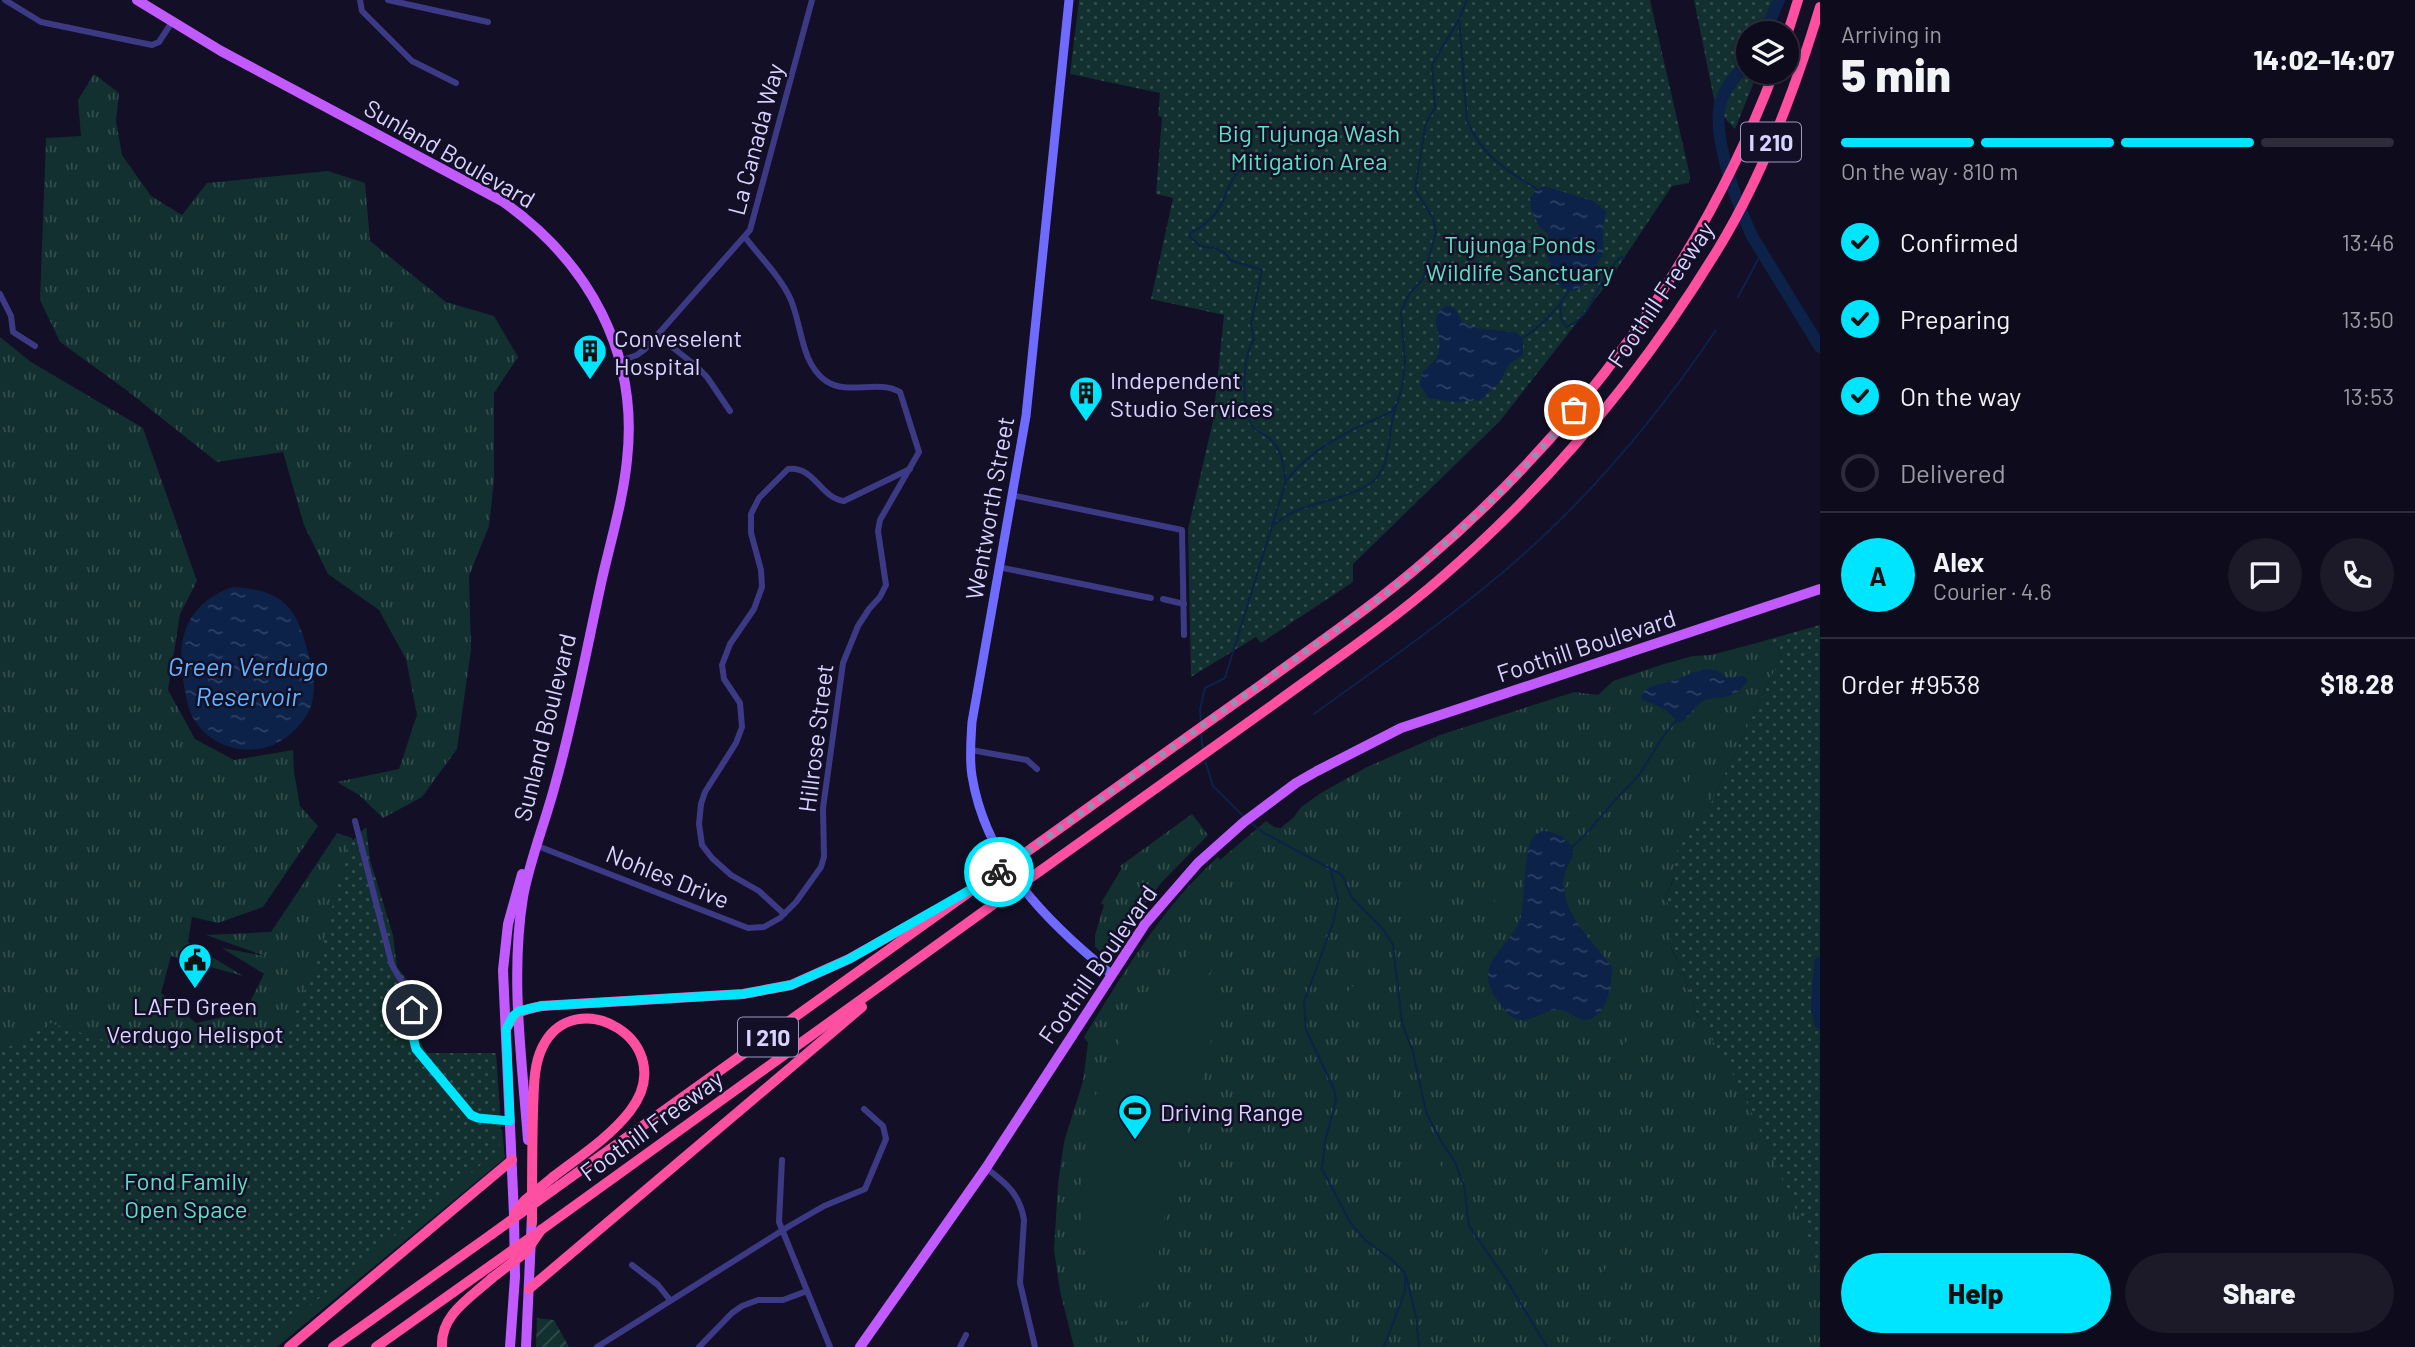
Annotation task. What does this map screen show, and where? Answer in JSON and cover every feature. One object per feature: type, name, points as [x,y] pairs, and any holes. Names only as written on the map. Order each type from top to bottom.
[{"type":"highway","points":[[1791,21],[1798,0]]},
{"type":"highway","name":"Foothill Freeway","points":[[376,1347],[493,1264],[537,1226],[554,1221],[1262,713],[1406,608],[1464,558],[1565,458],[1619,392],[1704,270],[1735,217],[1768,148],[1790,95],[1820,7]]},
{"type":"highway","name":"Foothill Freeway","points":[[333,1347],[1406,578],[1520,472],[1612,362],[1696,240],[1735,164],[1768,84]]},
{"type":"highway","points":[[506,1029],[519,1011],[541,1006],[743,994],[791,985],[849,959],[982,883]]},
{"type":"highway","points":[[529,1289],[768,1085],[940,943]]},
{"type":"highway","points":[[442,1347],[443,1332],[450,1316],[526,1252],[537,1226],[534,1092],[542,1046],[553,1032],[569,1022],[588,1019],[608,1021],[624,1031],[639,1049],[644,1070],[641,1092],[624,1118],[553,1177],[524,1200],[508,1222]]},
{"type":"highway","points":[[289,1347],[512,1160]]},
{"type":"main road","name":"Sunland Boulevard","points":[[137,0],[172,22],[502,201],[521,214],[551,240],[586,284],[607,324],[620,361],[629,412],[625,473],[556,783],[526,864],[508,924],[503,970],[515,1277],[510,1347]]},
{"type":"main road","name":"Wentworth Street","points":[[1069,0],[1026,416],[972,722],[972,775],[985,825],[1012,875],[1041,911],[1111,974]]},
{"type":"main road","name":"Foothill Boulevard","points":[[860,1347],[986,1168],[1111,974],[1162,902],[1218,844],[1271,802],[1317,771],[1401,728],[1820,589]]},
{"type":"main road","name":"Sunland Boulevard","points":[[526,1347],[529,1289],[537,1226],[519,1011],[517,948],[535,845]]},
{"type":"street","points":[[5,0],[41,22],[152,44],[159,42],[172,22]]},
{"type":"street","points":[[360,0],[362,11],[412,61],[456,83]]},
{"type":"street","points":[[388,0],[488,22]]},
{"type":"street","name":"La Canada Way","points":[[620,361],[637,355],[658,336],[752,227],[813,0]]},
{"type":"street","name":"Hillrose Street","points":[[745,237],[790,297],[804,346],[818,374],[830,383],[841,386],[882,387],[900,393],[919,452],[880,520],[878,531],[886,584],[880,597],[858,626],[843,663],[823,808],[824,858],[821,867],[784,914]]},
{"type":"street","points":[[0,294],[11,316],[13,332],[35,346]]},
{"type":"street","points":[[658,336],[707,377],[730,411]]},
{"type":"street","points":[[784,914],[759,891],[722,868],[704,849],[700,831],[700,810],[705,792],[737,743],[742,727],[740,704],[724,679],[722,665],[730,644],[754,609],[762,587],[761,570],[751,533],[751,514],[759,498],[788,469],[804,471],[834,499],[844,501],[910,470]]},
{"type":"street","points":[[1011,495],[1182,530],[1184,635]]},
{"type":"street","points":[[998,567],[1151,598]]},
{"type":"street","points":[[1163,599],[1184,604]]},
{"type":"street","points":[[971,750],[1027,760],[1037,769]]},
{"type":"street","points":[[355,821],[392,965],[411,998],[416,1049],[471,1115],[510,1121]]},
{"type":"street","name":"Nohles Drive","points":[[535,845],[736,925],[748,928],[764,926],[772,924],[784,914]]},
{"type":"street","points":[[597,1347],[782,1230],[824,1206],[859,1193],[867,1186],[886,1139],[883,1126],[864,1109]]},
{"type":"street","points":[[782,1160],[779,1222],[830,1347]]},
{"type":"street","points":[[986,1168],[1016,1193],[1023,1212],[1020,1283],[1035,1347]]},
{"type":"street","points":[[632,1265],[658,1285],[670,1300]]},
{"type":"street","points":[[699,1347],[732,1312],[742,1306],[758,1300],[783,1300],[807,1291]]},
{"type":"street","points":[[960,1347],[966,1335]]},
{"type":"green space","name":"Big Tujunga Wash Mitigation Area","points":[[1079,0],[1650,0],[1690,176],[1689,183],[1672,186],[1604,288],[1500,421],[1353,564],[1353,582],[1261,643],[1256,637],[1191,677],[1188,529],[1213,421],[1224,315],[1151,299],[1173,198],[1156,194],[1162,117],[1158,116],[1160,93],[1070,74]]},
{"type":"green space","points":[[1694,0],[1782,0],[1776,21],[1736,21],[1736,84],[1753,84],[1735,129],[1716,109]]},
{"type":"green space","points":[[94,74],[119,93],[116,121],[122,155],[151,196],[182,215],[207,183],[328,171],[365,183],[370,241],[446,302],[494,316],[518,357],[494,393],[494,480],[489,526],[469,576],[471,650],[457,749],[422,797],[383,818],[359,795],[337,782],[399,769],[417,715],[406,659],[379,610],[328,574],[304,525],[283,452],[217,462],[125,389],[60,342],[40,300],[46,138],[81,136],[78,100]]},
{"type":"green space","points":[[0,337],[31,362],[143,428],[197,581],[180,614],[168,690],[195,739],[234,760],[293,750],[300,806],[318,826],[263,907],[218,923],[192,917],[188,942],[243,976],[171,956],[161,993],[196,1023],[245,1012],[264,974],[222,948],[265,956],[206,935],[271,932],[337,833],[352,838],[409,1055],[479,1126],[502,1129],[505,1158],[277,1347],[0,1347]]},
{"type":"green space","points":[[1820,625],[1820,1274],[1803,1225],[1737,1081],[1697,1015],[1682,969],[1671,947],[1671,911],[1665,896],[1672,884],[1680,841],[1711,803],[1781,657],[1777,647],[1763,641]]},
{"type":"green space","points":[[1764,641],[1777,647],[1781,657],[1711,803],[1681,841],[1671,885],[1665,896],[1672,912],[1671,948],[1682,969],[1697,1015],[1733,1070],[1792,1178],[1820,1273],[1820,1347],[1074,1347],[1060,1291],[1054,1250],[1058,1184],[1064,1142],[1083,1081],[1088,1043],[1084,1037],[1161,919],[1198,877],[1218,857],[1220,860],[1266,821],[1281,828],[1301,807],[1321,793],[1367,767],[1440,735],[1574,692],[1598,695],[1613,681],[1664,664]]},
{"type":"green space","points":[[1695,769],[1702,771],[1709,784],[1707,799],[1698,805],[1689,801],[1688,793],[1689,779]]},
{"type":"green space","points":[[1192,814],[1208,835],[1161,883],[1108,952],[1102,953],[1095,947],[1095,935],[1104,905],[1101,903],[1122,868],[1120,866]]},
{"type":"green space","name":"Fond Family Open Space","points":[[366,827],[370,860],[393,935],[397,967],[417,993],[418,1039],[427,1053],[496,1053],[500,1149],[260,1347],[0,1347],[0,1052],[50,1023],[131,1049],[170,1039],[282,1045],[321,951],[348,845]]},
{"type":"green space","points":[[1432,889],[1441,898],[1438,911],[1430,918],[1413,920],[1409,903],[1411,898]]},
{"type":"green space","points":[[1512,893],[1517,906],[1515,916],[1507,927],[1502,925],[1494,908],[1495,896]]},
{"type":"green space","points":[[1205,941],[1214,944],[1217,950],[1211,972],[1205,977],[1185,976],[1180,968],[1184,960],[1193,949]]},
{"type":"green space","name":"Driving Range","points":[[1150,983],[1203,985],[1218,996],[1207,1064],[1202,1073],[1204,1098],[1191,1116],[1166,1194],[1157,1263],[1145,1286],[1145,1301],[1136,1309],[1132,1308],[1134,1314],[1131,1319],[1123,1322],[1118,1319],[1116,1312],[1120,1307],[1126,1306],[1112,1302],[1081,1244],[1082,1166],[1096,1095],[1105,1065],[1118,1045],[1138,999],[1149,990]]},
{"type":"green space","points":[[1357,985],[1365,990],[1368,996],[1366,1017],[1355,1022],[1349,1017],[1348,992],[1351,987]]},
{"type":"green space","points":[[1634,1037],[1640,1041],[1641,1046],[1634,1063],[1624,1066],[1618,1061],[1617,1054],[1628,1039]]},
{"type":"green space","points":[[1387,1085],[1392,1086],[1394,1091],[1387,1127],[1383,1130],[1379,1126],[1383,1089]]},
{"type":"green space","points":[[1430,1144],[1442,1169],[1440,1174],[1429,1181],[1425,1180],[1423,1169],[1413,1161],[1421,1147]]},
{"type":"green space","points":[[1533,1238],[1541,1243],[1543,1256],[1534,1266],[1526,1268],[1521,1261],[1528,1242]]},
{"type":"green space","points":[[1611,1265],[1618,1269],[1623,1281],[1615,1292],[1607,1289],[1602,1279],[1605,1269]]},
{"type":"green space","points":[[537,1318],[554,1320],[569,1347],[536,1347]]},
{"type":"green space","points":[[1337,1331],[1348,1336],[1352,1347],[1323,1347]]},
{"type":"water","points":[[1544,186],[1593,201],[1606,211],[1603,256],[1598,261],[1596,270],[1577,291],[1561,288],[1553,274],[1546,252],[1548,234],[1539,226],[1531,210],[1530,198],[1537,189]]},
{"type":"water","points":[[1448,306],[1456,310],[1462,322],[1479,329],[1515,332],[1523,338],[1523,355],[1509,364],[1499,383],[1480,400],[1455,402],[1428,398],[1420,385],[1422,373],[1435,360],[1439,350],[1437,314]]},
{"type":"water","name":"Green Verdugo Reservoir","points":[[233,587],[264,592],[285,604],[299,624],[313,673],[313,699],[305,718],[287,737],[275,744],[253,750],[220,743],[202,730],[189,708],[182,669],[183,638],[194,613],[217,594]]},
{"type":"water","points":[[1705,669],[1716,670],[1727,678],[1743,676],[1747,682],[1734,694],[1700,703],[1679,723],[1666,710],[1641,699],[1644,691],[1651,687]]},
{"type":"water","points":[[1542,831],[1561,836],[1572,847],[1574,852],[1564,877],[1567,903],[1579,926],[1612,967],[1610,990],[1604,1007],[1593,1018],[1585,1020],[1561,1010],[1553,1010],[1530,1019],[1516,1019],[1497,1001],[1489,983],[1488,975],[1493,959],[1520,919],[1530,842]]},
{"type":"waterway","points":[[1201,723],[1200,709],[1205,688],[1225,678],[1286,481],[1308,458],[1347,433],[1391,412],[1397,404],[1405,363],[1401,312],[1409,294],[1423,279],[1436,232],[1433,218],[1415,189],[1426,123],[1435,108],[1432,65],[1467,0]]},
{"type":"waterway","points":[[1770,21],[1779,0]]},
{"type":"waterway","points":[[1459,19],[1467,121],[1480,144],[1496,161],[1537,189]]},
{"type":"waterway","points":[[1736,76],[1723,95],[1719,115],[1719,131],[1727,169],[1752,236],[1820,347]]},
{"type":"waterway","points":[[1273,149],[1270,159],[1262,168],[1245,167],[1237,173],[1216,212],[1206,223],[1190,233],[1190,237],[1200,246],[1225,253],[1230,260],[1262,270],[1251,324],[1254,340],[1245,369],[1246,408],[1252,426],[1270,439],[1280,453],[1285,480]]},
{"type":"waterway","points":[[1738,297],[1762,252]]},
{"type":"waterway","points":[[1560,305],[1561,318],[1566,327],[1586,312],[1606,275],[1620,257],[1624,258]]},
{"type":"waterway","points":[[1523,338],[1549,316],[1570,289]]},
{"type":"waterway","points":[[1314,714],[1464,604],[1550,530],[1638,434],[1716,330]]},
{"type":"waterway","points":[[1273,525],[1293,512],[1344,496],[1376,479],[1385,462],[1396,407]]},
{"type":"waterway","points":[[1572,847],[1639,775],[1676,721]]},
{"type":"waterway","points":[[1201,732],[1203,751]]},
{"type":"waterway","points":[[1205,760],[1213,786],[1244,817]]},
{"type":"waterway","points":[[1251,823],[1264,833],[1342,875],[1352,898],[1383,929],[1393,945],[1402,1023],[1413,1052],[1426,1112],[1455,1162],[1464,1186],[1469,1226],[1506,1279],[1547,1347]]},
{"type":"waterway","points":[[1330,867],[1338,899],[1334,920],[1304,1002],[1306,1030],[1334,1089],[1336,1100],[1325,1142],[1322,1169],[1350,1222],[1365,1240],[1405,1273],[1405,1291],[1384,1347]]},
{"type":"waterway","points":[[1820,963],[1817,1008],[1820,1023]]},
{"type":"waterway","points":[[1406,1276],[1416,1317],[1419,1347]]},
{"type":"way so far","points":[[999,872],[1384,595],[1490,502],[1574,410]]},
{"type":"place","name":"Conveselent Hospital","points":[[590,381]]},
{"type":"place","name":"Independent Studio Services","points":[[1086,423]]},
{"type":"place","name":"LAFD Green Verdugo Helispot","points":[[195,990]]},
{"type":"place","name":"Driving Range","points":[[1135,1141]]},
{"type":"route","points":[[412,1010],[416,1049],[466,1111],[478,1118],[510,1121],[506,1029],[519,1011],[541,1006],[612,1000],[743,994],[791,985],[849,959],[999,872]]},
{"type":"park label","name":"Tujunga Ponds Wildlife Sanctuary","points":[[1520,257]]}]
